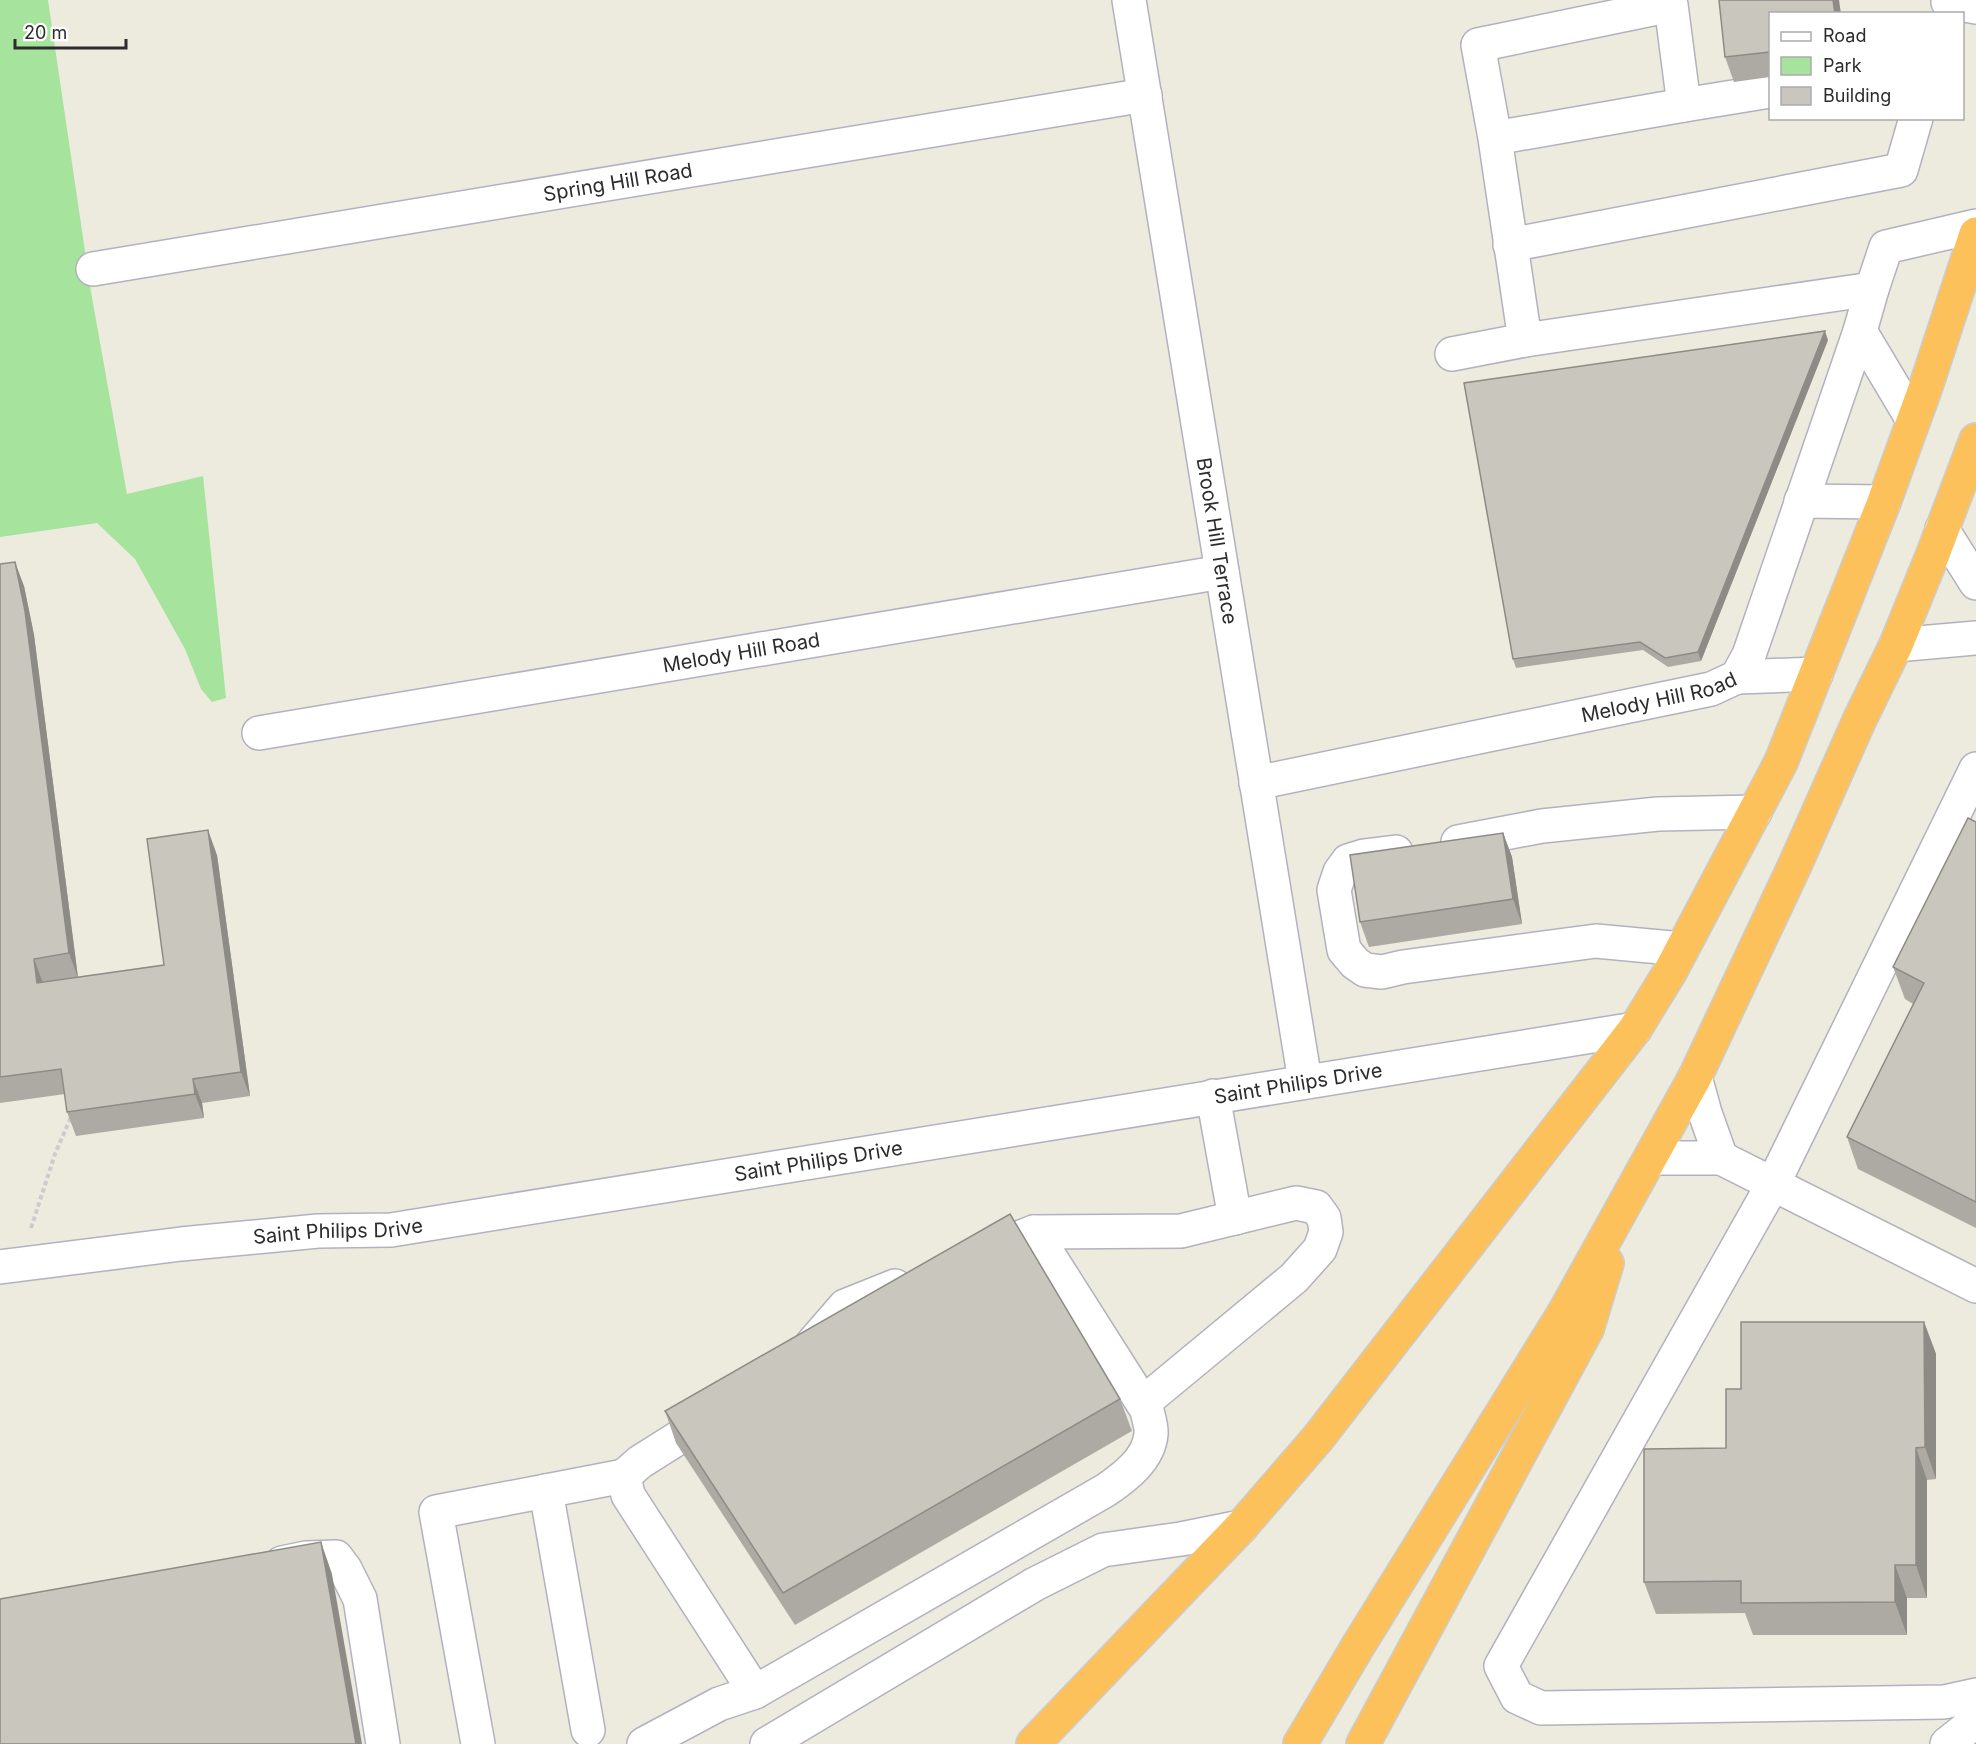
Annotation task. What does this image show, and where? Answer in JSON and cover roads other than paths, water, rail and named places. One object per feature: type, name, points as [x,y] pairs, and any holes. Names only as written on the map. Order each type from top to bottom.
[{"type":"highway","points":[[1033,1744],[1241,1527],[1318,1438],[1635,1029],[1682,949],[1780,762],[1884,502],[1976,234]]},
{"type":"highway","points":[[1300,1744],[1564,1313],[1695,1077],[1794,867],[1858,721],[1896,645],[1976,440]]},
{"type":"highway","points":[[1363,1744],[1587,1329],[1624,1206]]},
{"type":"street","name":"Brook Hill Terrace","points":[[1129,0],[1305,1081]]},
{"type":"street","points":[[1525,340],[1495,138],[1478,45],[1586,11],[1671,5],[1684,105]]},
{"type":"street","points":[[1495,138],[1769,91]]},
{"type":"street","name":"Spring Hill Road","points":[[93,270],[1145,95]]},
{"type":"street","points":[[1510,245],[1901,170],[1915,120]]},
{"type":"street","name":"Melody Hill Road","points":[[1256,783],[1711,689],[1737,676],[1749,655],[1860,332],[1886,247],[1976,226]]},
{"type":"street","points":[[1452,354],[1525,340],[1872,289]]},
{"type":"street","points":[[1860,332],[1913,420]]},
{"type":"street","points":[[1801,501],[1884,502]]},
{"type":"street","points":[[1942,529],[1976,583]]},
{"type":"street","name":"Melody Hill Road","points":[[259,733],[1222,572]]},
{"type":"street","points":[[1896,645],[1976,638]]},
{"type":"street","points":[[1737,676],[1816,674]]},
{"type":"street","points":[[1976,769],[1773,1184],[1501,1666],[1517,1696],[1541,1708],[1944,1702],[1976,1695]]},
{"type":"street","points":[[1682,949],[1596,941],[1403,967],[1382,972],[1365,970],[1344,951],[1334,891],[1348,861],[1364,856],[1427,848],[1542,826],[1658,814],[1755,812]]},
{"type":"street","name":"Saint Philips Drive","points":[[0,1267],[181,1244],[318,1231],[391,1230],[1635,1029]]},
{"type":"street","points":[[1695,1077],[1721,1158]]},
{"type":"street","points":[[1213,1096],[1236,1218]]},
{"type":"street","points":[[1652,1158],[1721,1158],[1976,1286]]},
{"type":"street","points":[[956,1262],[1034,1232],[1181,1231],[1296,1203],[1316,1207],[1324,1218],[1326,1232],[1320,1249],[1294,1278],[1143,1403]]},
{"type":"street","points":[[644,1744],[719,1704],[755,1692],[1106,1490],[1126,1475],[1145,1454],[1151,1434],[1147,1410],[1034,1232]]},
{"type":"street","points":[[788,1367],[817,1339],[844,1306],[922,1276]]},
{"type":"street","points":[[478,1744],[436,1512],[624,1476],[640,1462],[741,1399]]},
{"type":"street","points":[[624,1476],[628,1495],[755,1692]]},
{"type":"street","points":[[546,1491],[587,1739]]},
{"type":"street","points":[[767,1744],[1035,1584],[1103,1550],[1181,1539],[1241,1527]]},
{"type":"street","points":[[248,1569],[306,1558],[336,1557],[345,1569],[360,1599],[383,1744]]},
{"type":"street","points":[[1947,1744],[1971,1725],[1976,1715]]}]
